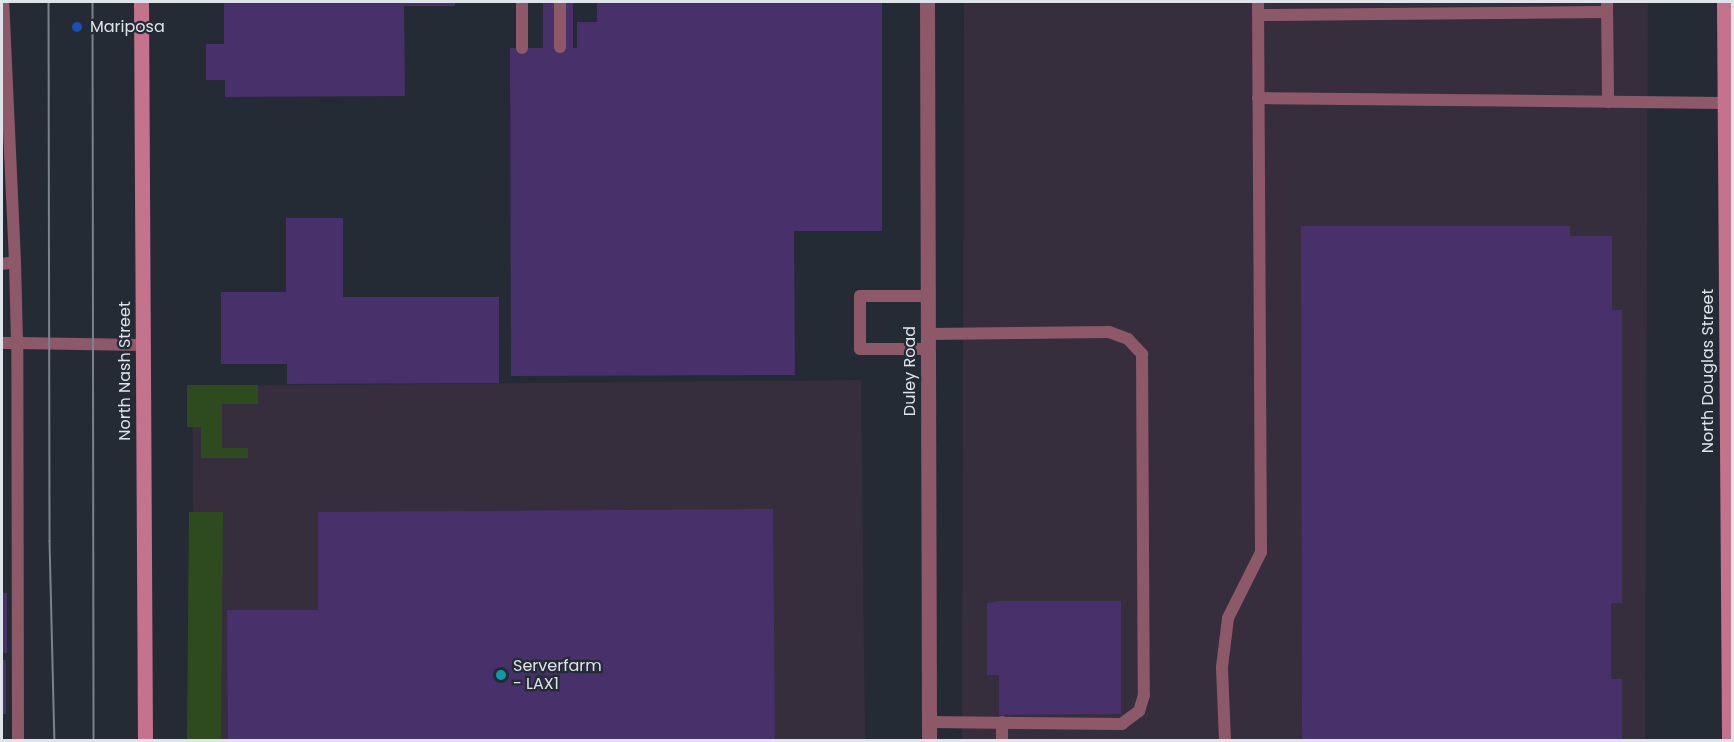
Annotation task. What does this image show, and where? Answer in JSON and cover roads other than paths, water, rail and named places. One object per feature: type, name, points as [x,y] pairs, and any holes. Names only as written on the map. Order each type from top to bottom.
[{"type":"main road","name":"North Nash Street","points":[[141,2],[144,741]]},
{"type":"main road","name":"North Douglas Street","points":[[1724,2],[1729,367],[1729,741]]},
{"type":"street","name":"Duley Road","points":[[927,2],[929,741]]},
{"type":"lane","points":[[3,2],[17,343],[18,741]]},
{"type":"lane","points":[[522,2],[522,48]]},
{"type":"lane","points":[[560,2],[560,47]]},
{"type":"lane","points":[[1225,741],[1222,667],[1228,618],[1261,552],[1258,2]]},
{"type":"lane","points":[[1258,15],[1607,7],[1608,102]]},
{"type":"lane","points":[[1258,98],[1724,103]]},
{"type":"lane","points":[[2,264],[15,262]]},
{"type":"lane","points":[[928,296],[860,296],[860,350],[928,341],[1109,332],[1128,339],[1142,354],[1144,695],[1139,711],[1122,724],[929,722]]},
{"type":"lane","points":[[2,343],[142,345]]},
{"type":"lane","points":[[1002,722],[1002,741]]},
{"type":"tram line","points":[[49,2],[50,541],[55,740]]},
{"type":"tram line","points":[[93,2],[94,740]]},
{"type":"place","name":"Mariposa","points":[[77,27]]},
{"type":"place","name":"Serverfarm - LAX1","points":[[501,675]]}]
